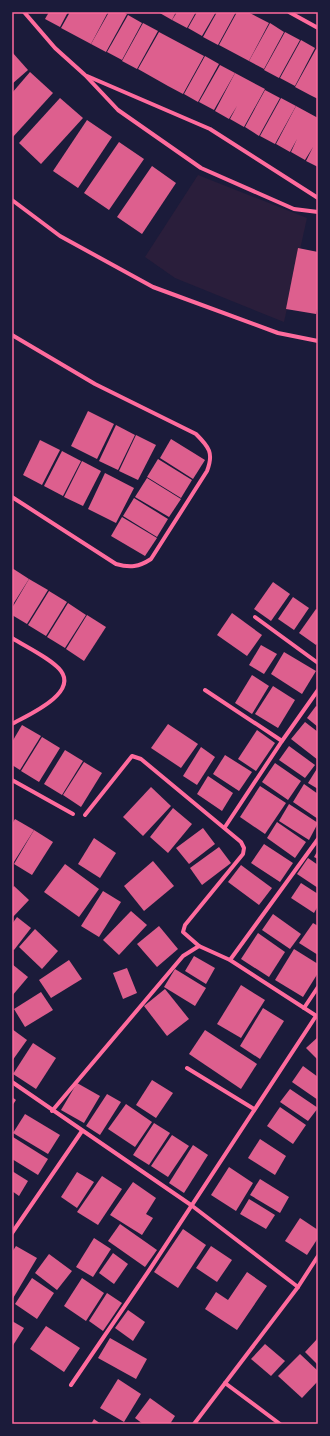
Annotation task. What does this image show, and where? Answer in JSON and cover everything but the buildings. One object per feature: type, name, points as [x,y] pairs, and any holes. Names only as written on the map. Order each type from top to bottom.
[{"type":"street","points":[[24,12],[54,48],[85,76],[118,110],[201,168],[294,209],[318,212]]},
{"type":"street","points":[[289,12],[318,28]]},
{"type":"street","points":[[85,76],[210,129],[318,198]]},
{"type":"street","points":[[12,200],[60,236],[154,287],[278,333],[318,341]]},
{"type":"street","points":[[12,335],[95,384],[196,434],[207,445],[212,459],[208,471],[151,558],[140,566],[127,567],[116,564],[12,497]]},
{"type":"street","points":[[255,617],[318,663]]},
{"type":"street","points":[[12,638],[51,663],[62,672],[64,682],[60,692],[51,703],[12,724]]},
{"type":"street","points":[[205,690],[282,741]]},
{"type":"street","points":[[225,827],[318,690]]},
{"type":"street","points":[[71,1385],[317,1016],[230,960],[199,946],[183,932],[183,929],[243,854],[244,848],[242,842],[225,827],[140,759],[132,756],[85,815]]},
{"type":"street","points":[[12,780],[73,814]]},
{"type":"street","points":[[230,960],[318,839]]},
{"type":"street","points":[[52,1111],[183,956],[199,946]]},
{"type":"street","points":[[304,1008],[318,987]]},
{"type":"street","points":[[187,1068],[254,1109]]},
{"type":"street","points":[[12,1082],[52,1111],[191,1205],[298,1287]]},
{"type":"street","points":[[12,1233],[82,1130]]},
{"type":"street","points":[[194,1424],[298,1287],[318,1256]]},
{"type":"street","points":[[225,1383],[280,1424]]},
{"type":"shaded area","points":[[198,175],[307,218],[284,322],[175,278],[145,257]]}]
